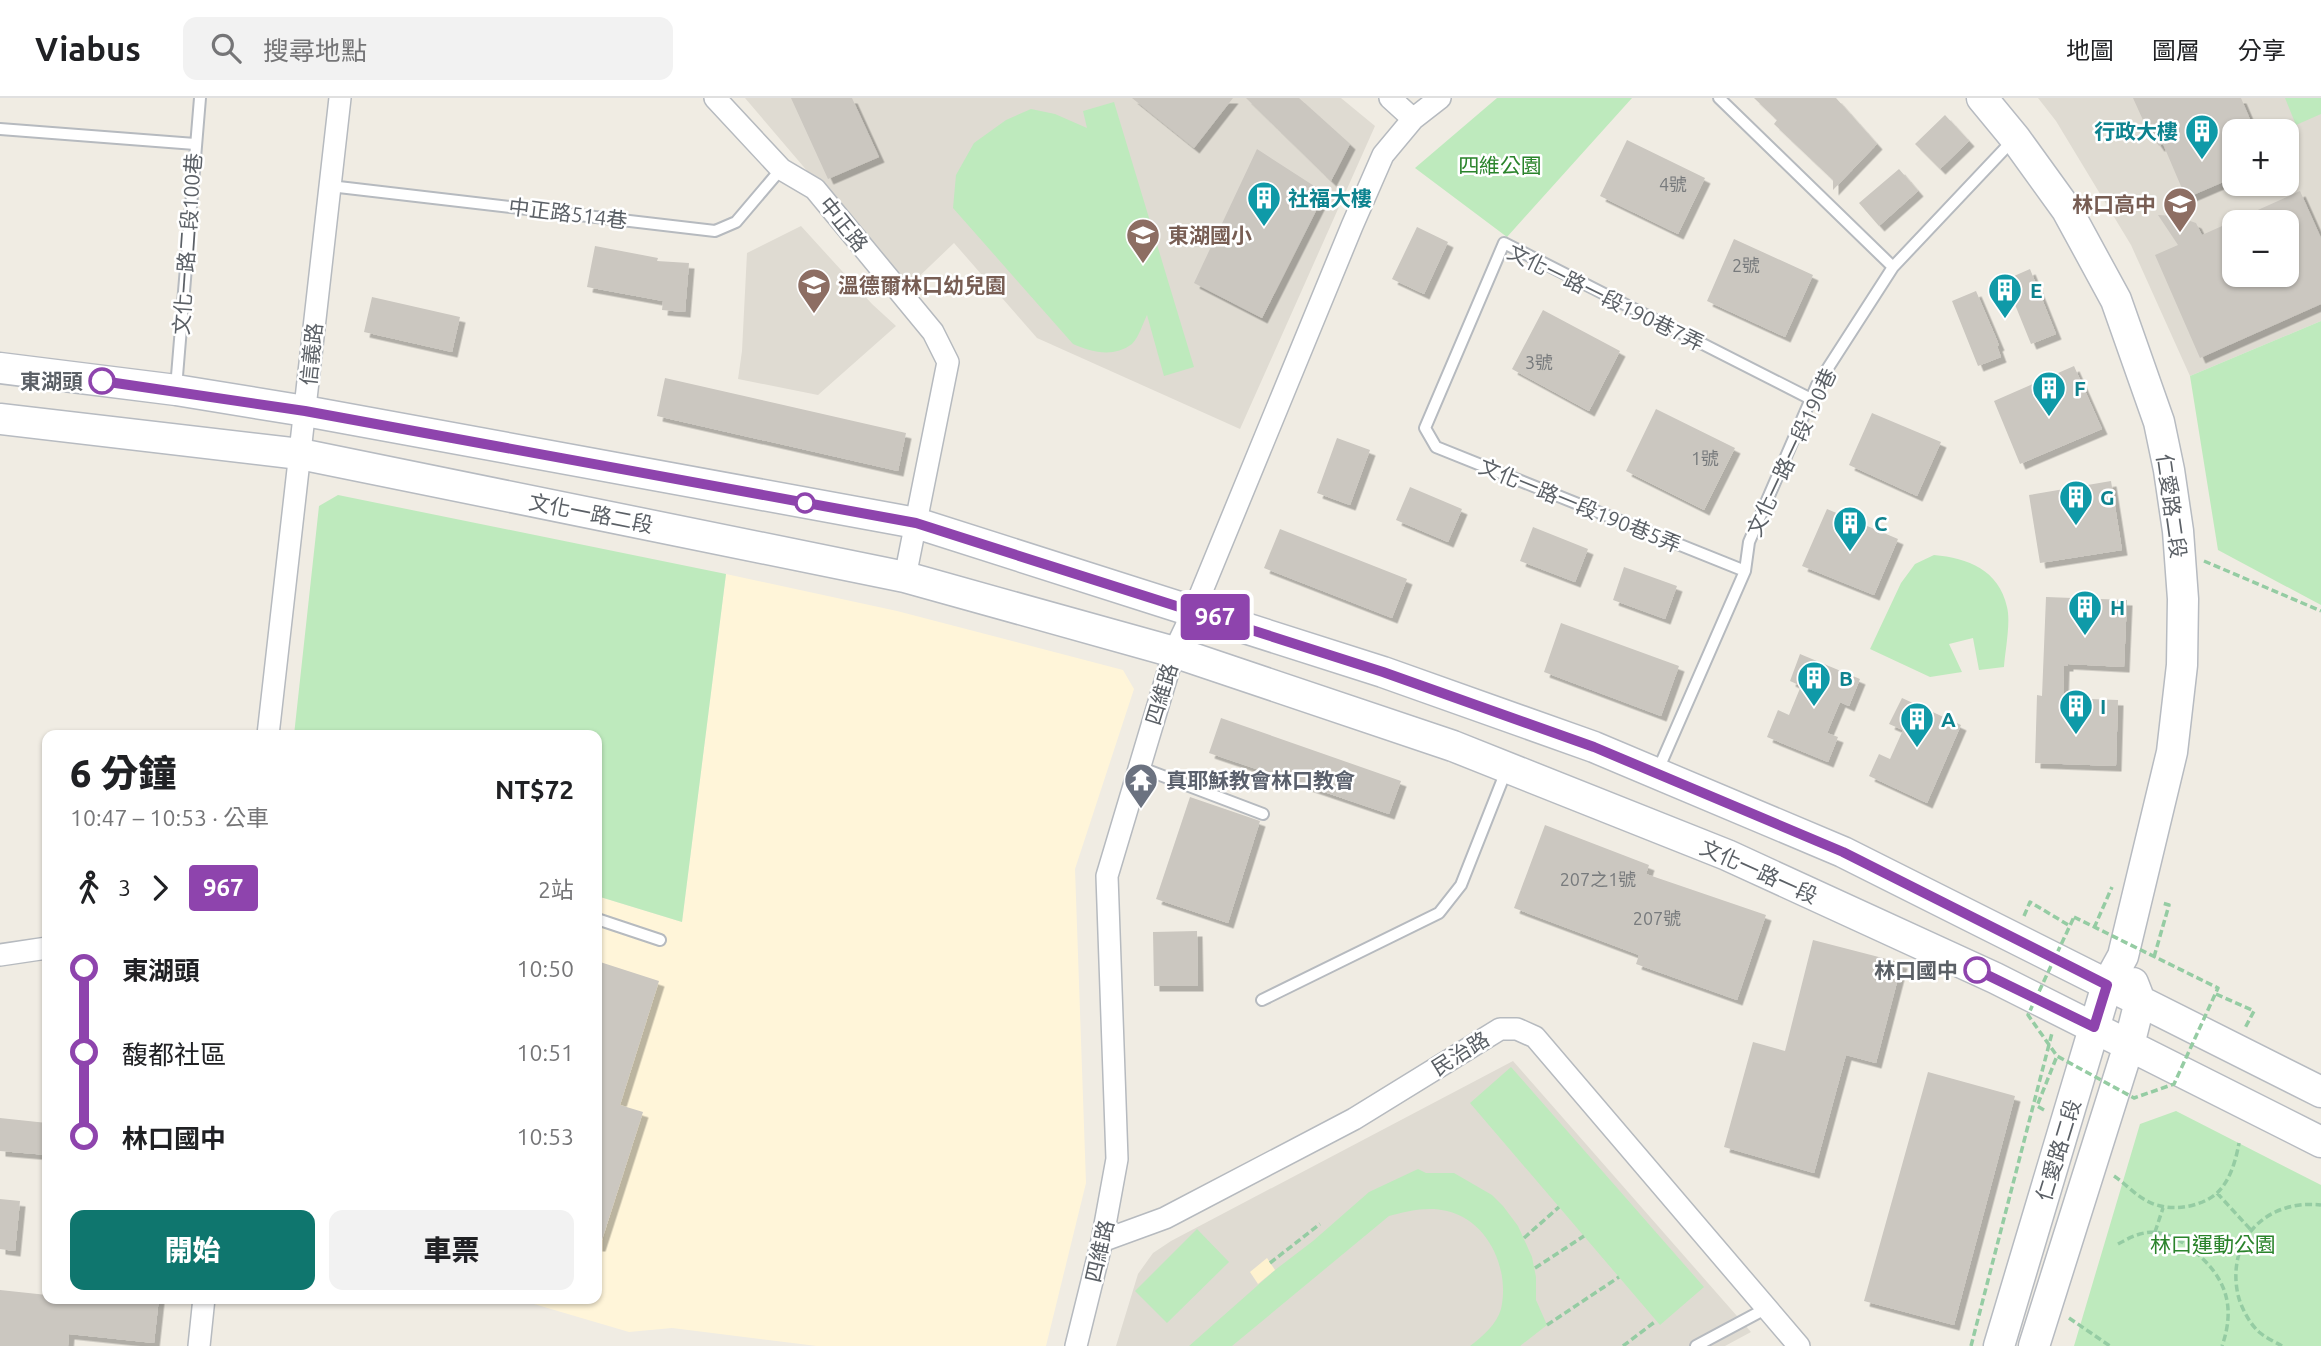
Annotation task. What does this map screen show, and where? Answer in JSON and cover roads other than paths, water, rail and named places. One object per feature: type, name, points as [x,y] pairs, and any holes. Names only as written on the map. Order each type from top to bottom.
[{"type":"main road","name":"仁愛路二段","points":[[1983,98],[2067,210],[2116,300],[2158,422],[2169,470],[2180,550],[2183,599],[2182,665],[2172,752],[2123,956],[2107,985],[1999,1346]]},
{"type":"main road","points":[[0,368],[176,390],[305,411],[916,523],[1383,672],[1658,772],[1843,852],[2321,1092]]},
{"type":"main road","name":"文化一路二段","points":[[0,419],[300,454],[905,577],[1174,652]]},
{"type":"main road","name":"文化一路一段","points":[[1174,652],[1440,742],[1727,855],[1995,978],[2321,1142]]},
{"type":"main road","points":[[2123,956],[2140,1001]]},
{"type":"main road","name":"仁愛路二段","points":[[2034,1346],[2129,1045],[2140,1001]]},
{"type":"street","name":"信義路","points":[[269,730],[340,98]]},
{"type":"street","name":"中正路","points":[[715,98],[781,169],[815,189],[933,332],[948,362],[905,577]]},
{"type":"street","points":[[1390,98],[1413,119]]},
{"type":"street","name":"四維路","points":[[1076,1346],[1102,1241],[1117,1159],[1107,876],[1174,652],[1194,610],[1352,226],[1383,155],[1413,119],[1440,98]]},
{"type":"street","points":[[0,956],[42,949]]},
{"type":"street","name":"民治路","points":[[1102,1241],[1165,1218],[1354,1119],[1500,1029],[1517,1029],[1535,1037],[1799,1346]]},
{"type":"street","points":[[198,1346],[203,1304]]},
{"type":"lane","name":"文化一路二段100巷","points":[[176,390],[200,98]]},
{"type":"lane","points":[[1719,98],[1893,267]]},
{"type":"lane","points":[[0,129],[195,144]]},
{"type":"lane","name":"文化一路一段190巷","points":[[1658,772],[1745,571],[1749,542],[1817,385],[1893,267],[2015,138]]},
{"type":"lane","name":"中正路514巷","points":[[330,186],[715,231],[736,222],[781,169]]},
{"type":"lane","name":"文化一路一段190巷7弄","points":[[1425,428],[1504,243],[1811,398]]},
{"type":"lane","name":"文化一路一段190巷5弄","points":[[1425,428],[1436,447],[1745,571]]},
{"type":"lane","points":[[1139,767],[1263,814]]},
{"type":"lane","points":[[1262,1000],[1439,913],[1461,885],[1507,768]]},
{"type":"lane","points":[[602,921],[660,940]]},
{"type":"lane","points":[[1696,1346],[1767,1308]]},
{"type":"place","name":"行政大樓","points":[[2202,161]]},
{"type":"place","name":"社福大樓","points":[[1264,228]]},
{"type":"place","name":"林口高中","points":[[2180,234]]},
{"type":"place","name":"東湖國小","points":[[1143,265]]},
{"type":"place","name":"溫德爾林口幼兒園","points":[[814,315]]},
{"type":"place","name":"E","points":[[2005,320]]},
{"type":"place","name":"東湖頭","points":[[102,381]]},
{"type":"place","name":"F","points":[[2049,418]]},
{"type":"place","name":"G","points":[[2076,527]]},
{"type":"place","name":"C","points":[[1850,553]]},
{"type":"place","name":"H","points":[[2085,637]]},
{"type":"place","name":"B","points":[[1814,708]]},
{"type":"place","name":"I","points":[[2076,736]]},
{"type":"place","name":"A","points":[[1917,749]]},
{"type":"place","name":"真耶穌教會林口教會","points":[[1141,810]]},
{"type":"place","name":"林口國中","points":[[1977,970]]},
{"type":"park label","name":"四維公園","points":[[1500,165]]},
{"type":"park label","name":"林口運動公園","points":[[2213,1244]]}]
